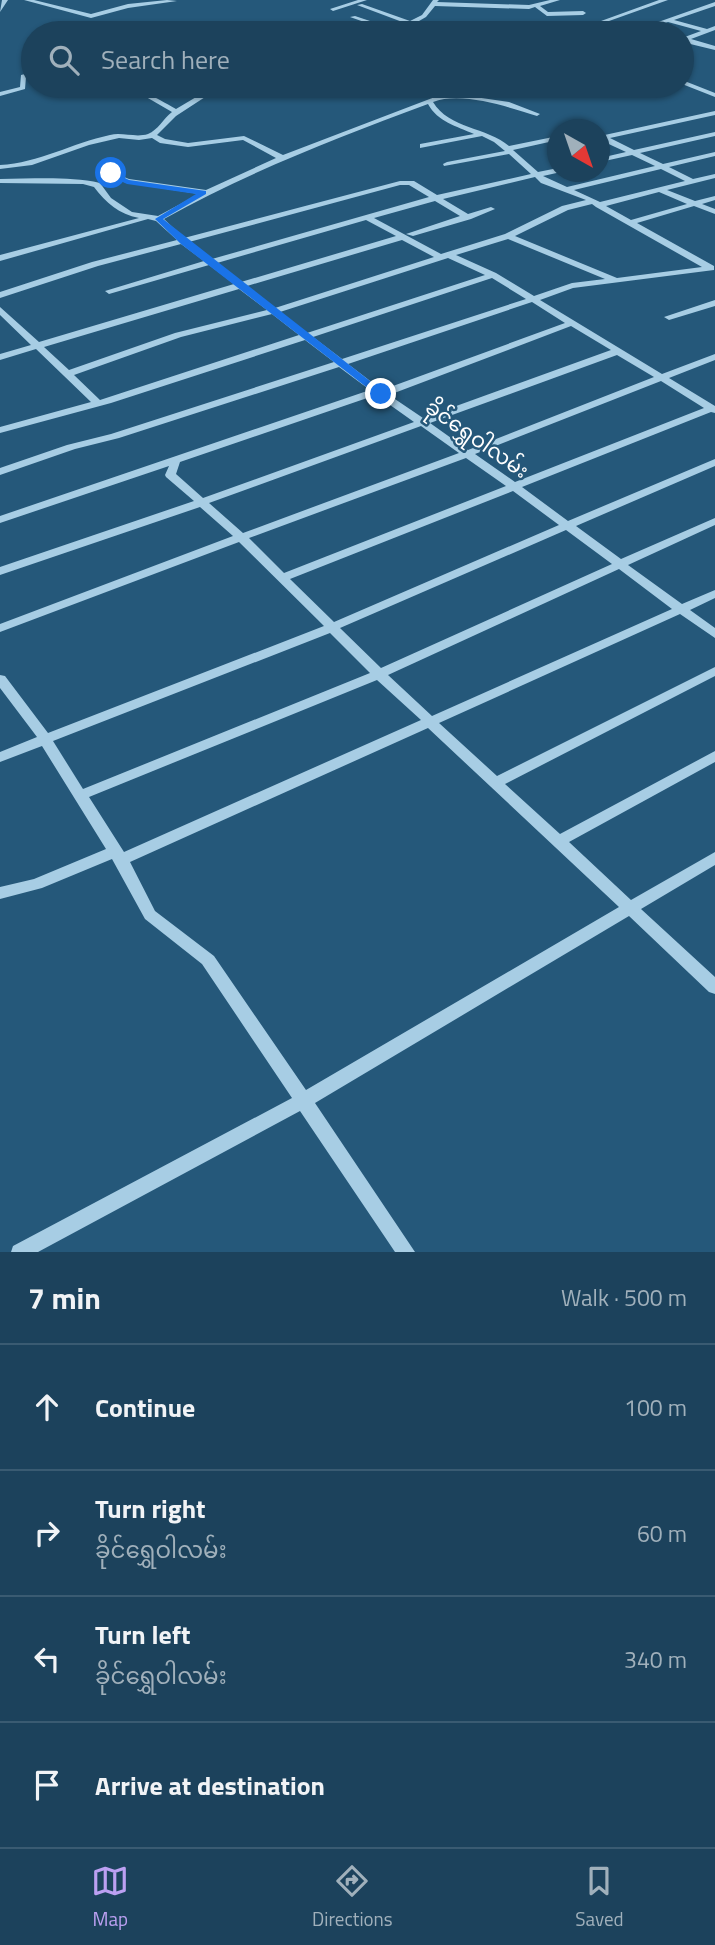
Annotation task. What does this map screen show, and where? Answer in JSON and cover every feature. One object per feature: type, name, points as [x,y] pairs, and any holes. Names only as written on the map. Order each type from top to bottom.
[{"type":"street","points":[[0,9],[5,0]]},
{"type":"street","points":[[27,0],[91,16],[128,6],[173,0]]},
{"type":"street","points":[[414,21],[424,16],[435,2],[488,8],[537,6],[557,0]]},
{"type":"street","points":[[605,21],[665,0]]},
{"type":"street","points":[[333,9],[362,2],[410,21]]},
{"type":"street","points":[[665,21],[715,4]]},
{"type":"street","points":[[537,6],[547,14],[583,13]]},
{"type":"street","points":[[353,17],[364,21]]},
{"type":"street","points":[[694,28],[715,36]]},
{"type":"street","points":[[694,36],[715,28]]},
{"type":"street","points":[[694,43],[715,48]]},
{"type":"street","points":[[694,87],[715,95]]},
{"type":"street","points":[[0,94],[21,89]]},
{"type":"street","points":[[152,98],[176,112]]},
{"type":"street","points":[[152,135],[165,127],[167,120],[176,112],[198,98]]},
{"type":"street","points":[[0,181],[68,181],[97,185],[115,206],[130,214],[159,219],[203,192],[280,157],[438,98]]},
{"type":"street","points":[[467,98],[509,104],[537,114]]},
{"type":"street","points":[[429,101],[436,113],[446,120],[483,134],[565,191],[596,203],[713,269]]},
{"type":"street","points":[[610,136],[715,113]]},
{"type":"street","points":[[423,146],[483,134]]},
{"type":"street","points":[[610,158],[715,134]]},
{"type":"street","points":[[0,167],[31,163],[116,135],[152,135],[163,141],[188,145],[244,138],[280,157]]},
{"type":"street","points":[[447,164],[547,141]]},
{"type":"street","points":[[610,142],[692,182]]},
{"type":"street","points":[[565,191],[715,155]]},
{"type":"street","points":[[99,170],[127,181],[203,192]]},
{"type":"street","points":[[109,291],[436,198],[547,172]]},
{"type":"street","points":[[69,373],[178,335],[252,318],[508,236],[565,208],[660,190],[715,176]]},
{"type":"street","points":[[0,295],[95,264],[400,183],[411,184],[468,217]]},
{"type":"street","points":[[660,190],[715,212]]},
{"type":"street","points":[[632,222],[715,198]]},
{"type":"street","points":[[0,357],[491,209]]},
{"type":"street","points":[[0,258],[147,218]]},
{"type":"street","points":[[368,218],[444,256],[493,275],[714,409]]},
{"type":"street","name":"ခိုင်ရွှေဝါလမ်း","points":[[159,219],[184,242],[379,393],[516,488],[715,634]]},
{"type":"street","points":[[508,236],[616,280]]},
{"type":"street","points":[[0,472],[572,286],[713,269]]},
{"type":"street","points":[[0,430],[98,403],[493,275]]},
{"type":"street","points":[[669,317],[715,303]]},
{"type":"street","points":[[0,310],[98,403]]},
{"type":"street","points":[[0,520],[379,393],[572,323]]},
{"type":"street","points":[[0,571],[203,502],[618,351]]},
{"type":"street","points":[[0,628],[466,454],[714,357]]},
{"type":"street","points":[[282,578],[714,409]]},
{"type":"street","points":[[0,758],[333,626],[715,462]]},
{"type":"street","points":[[175,463],[170,475],[241,537],[379,674],[715,986]]},
{"type":"street","points":[[81,795],[379,674],[715,521]]},
{"type":"street","points":[[0,893],[37,884],[118,855],[432,723],[715,594]]},
{"type":"street","points":[[495,783],[715,671]]},
{"type":"street","points":[[0,679],[46,739],[118,855],[150,915],[208,960],[406,1252]]},
{"type":"street","points":[[559,840],[715,756]]},
{"type":"street","points":[[20,1252],[304,1100],[715,858]]},
{"type":"route","points":[[111,173],[127,181],[203,192],[159,219],[184,242],[381,394]]}]
